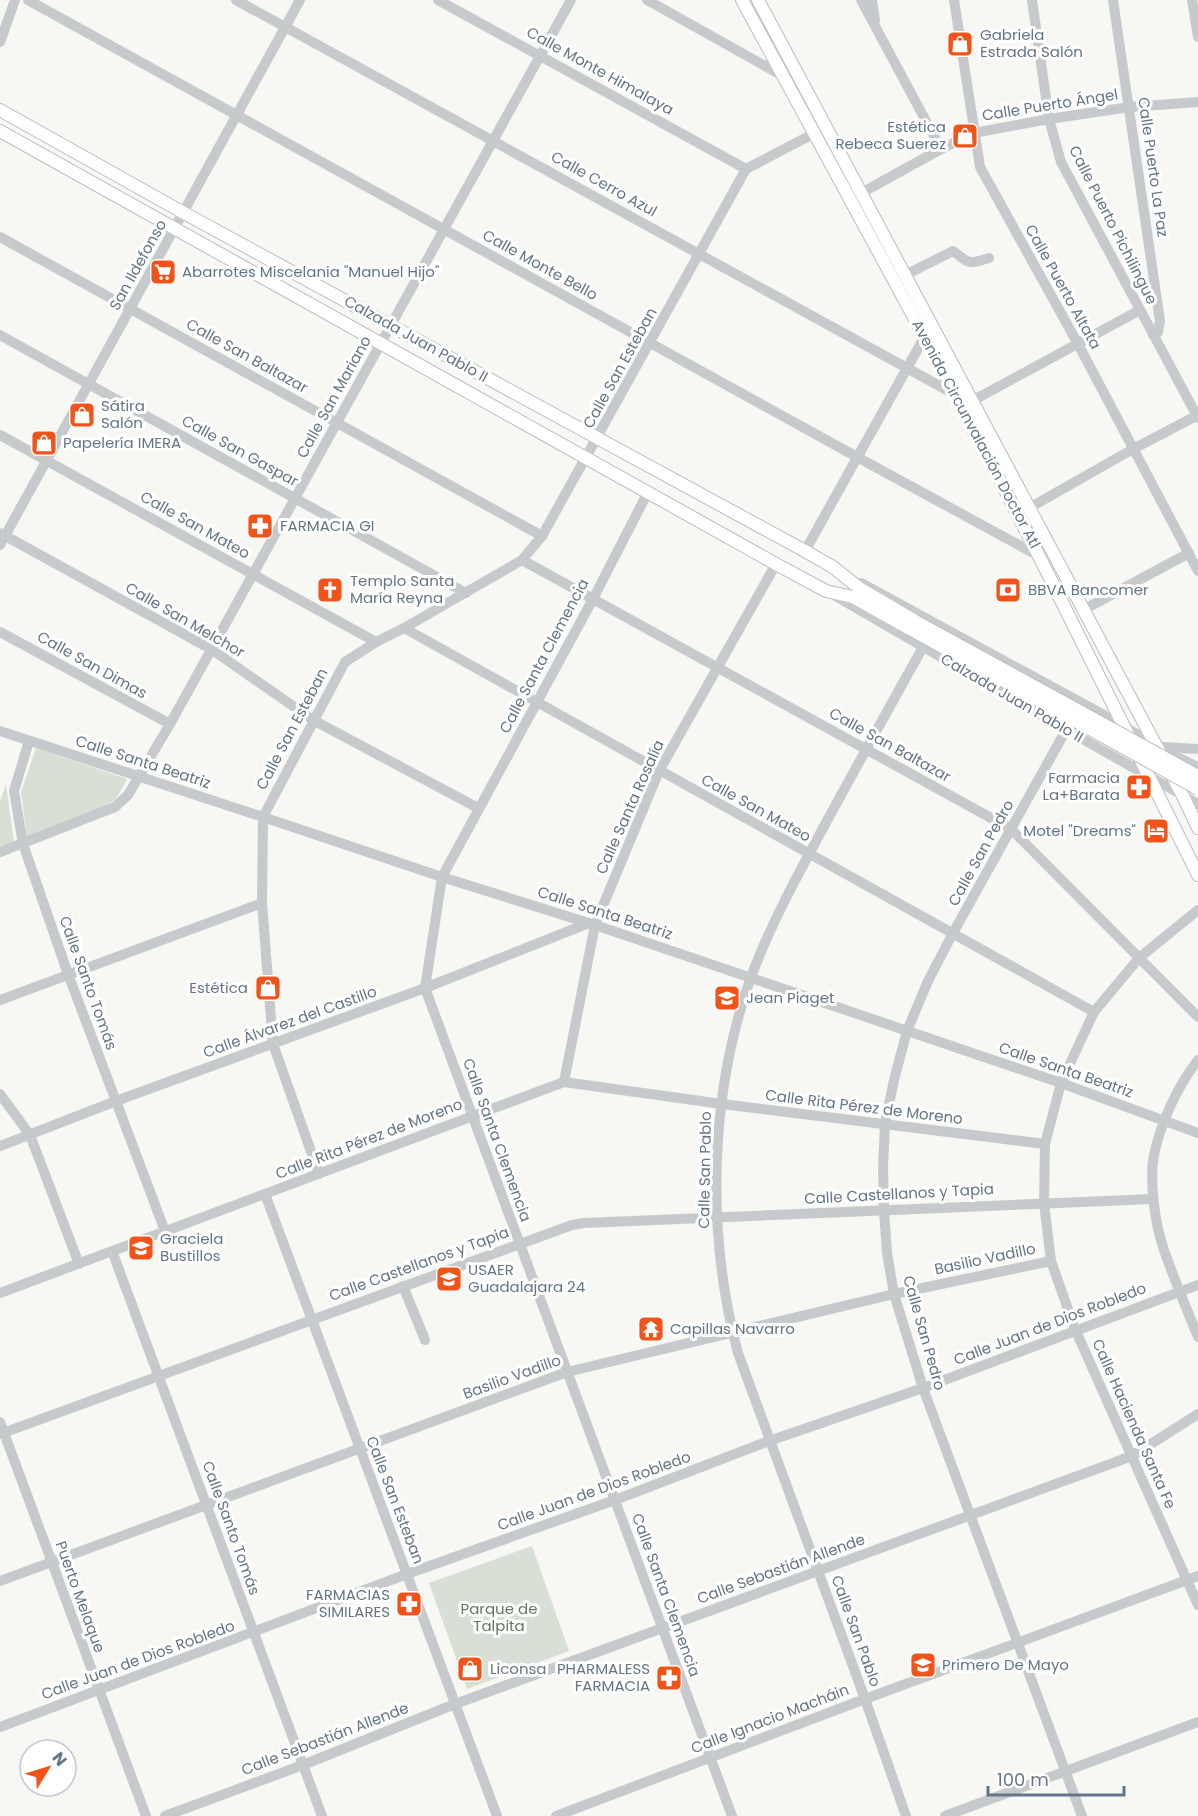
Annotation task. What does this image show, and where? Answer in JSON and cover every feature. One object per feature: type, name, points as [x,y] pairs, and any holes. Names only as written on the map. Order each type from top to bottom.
[{"type":"main road","name":"Avenida Circunvalación Doctor Atl","points":[[742,0],[815,133],[904,275],[1198,828]]},
{"type":"main road","name":"Avenida Circunvalación Doctor Atl","points":[[758,0],[1198,875]]},
{"type":"main road","name":"Calzada Juan Pablo II","points":[[0,110],[184,213],[805,551],[833,567],[913,625],[1198,789]]},
{"type":"main road","name":"Calzada Juan Pablo II","points":[[0,131],[826,591],[853,597],[913,625],[1198,776]]},
{"type":"street","points":[[0,42],[15,0]]},
{"type":"street","name":"Calle Monte Bello","points":[[27,0],[1039,556]]},
{"type":"street","name":"Calle Cerro Azul","points":[[236,0],[956,395]]},
{"type":"street","name":"San Ildefonso","points":[[2,538],[47,461],[300,0]]},
{"type":"street","name":"Calle Monte Himalaya","points":[[438,0],[747,169]]},
{"type":"street","name":"Calle San Mariano","points":[[0,852],[115,807],[128,795],[212,649],[571,0]]},
{"type":"street","points":[[647,0],[783,76]]},
{"type":"street","points":[[861,0],[941,149]]},
{"type":"street","points":[[872,0],[876,29]]},
{"type":"street","name":"Calle Puerto Altata","points":[[954,0],[980,167],[1078,344],[1198,571]]},
{"type":"street","name":"Calle Puerto Pichilingue","points":[[1032,0],[1049,119],[1061,162],[1198,416]]},
{"type":"street","name":"Calle Puerto La Paz","points":[[1113,0],[1160,321],[1160,328],[1153,335]]},
{"type":"street","points":[[1192,0],[1198,37]]},
{"type":"street","name":"Calle Puerto Ángel","points":[[856,196],[974,133],[1130,107],[1198,102]]},
{"type":"street","points":[[747,169],[815,133]]},
{"type":"street","name":"Calle San Esteban","points":[[319,1174],[273,1044],[262,903],[263,817],[345,662],[376,642],[522,560],[542,536],[747,169]]},
{"type":"street","name":"Calle San Baltazar","points":[[0,237],[542,536]]},
{"type":"street","points":[[904,275],[953,251],[965,262],[972,264],[989,258]]},
{"type":"street","points":[[972,401],[1140,310]]},
{"type":"street","name":"Calle San Gaspar","points":[[0,335],[466,593]]},
{"type":"street","points":[[805,551],[925,336]]},
{"type":"street","points":[[1029,508],[1133,449],[1198,416]]},
{"type":"street","name":"Calle San Mateo","points":[[0,435],[376,642]]},
{"type":"street","name":"Calle Santa Clemencia","points":[[648,492],[593,599],[442,877],[425,988],[732,1816]]},
{"type":"street","name":"Calle San Melchor","points":[[2,538],[212,649],[313,720],[478,808]]},
{"type":"street","points":[[1083,610],[1189,553]]},
{"type":"street","name":"Calle San Baltazar","points":[[522,560],[1011,829],[1198,1017]]},
{"type":"street","name":"Calle Santa Rosalía","points":[[564,1082],[592,924],[659,771],[776,564]]},
{"type":"street","name":"Calzada Juan Pablo II","points":[[833,567],[1124,726],[1156,747],[1198,767]]},
{"type":"street","name":"Calzada Juan Pablo II","points":[[826,591],[1198,804]]},
{"type":"street","name":"Calle San Mateo","points":[[404,628],[1094,1012]]},
{"type":"street","name":"Calle San Dimas","points":[[0,632],[170,724]]},
{"type":"street","name":"Calle San Pablo","points":[[906,1816],[744,1372],[732,1333],[716,1218],[722,1104],[733,1040],[751,978],[778,915],[809,854],[922,647]]},
{"type":"street","points":[[1093,745],[1104,739],[1107,733],[1107,721],[1103,715]]},
{"type":"street","name":"Calle San Pedro","points":[[1066,730],[953,933],[928,981],[907,1031],[885,1124],[883,1167],[887,1252],[894,1294],[923,1388],[1082,1816]]},
{"type":"street","name":"Calle Santa Beatriz","points":[[0,731],[442,877],[592,924],[1061,1083],[1198,1133]]},
{"type":"street","name":"Calle Santo Tomás","points":[[29,741],[14,791],[23,844],[165,1231]]},
{"type":"street","points":[[1156,747],[1198,748]]},
{"type":"street","points":[[0,1000],[262,903]]},
{"type":"street","name":"Calle Hacienda Santa Fe","points":[[1198,910],[1139,958],[1094,1012],[1061,1083],[1045,1144],[1044,1203],[1051,1261],[1075,1329],[1132,1456],[1193,1578],[1198,1605]]},
{"type":"street","name":"Calle Álvarez del Castillo","points":[[0,1146],[592,924]]},
{"type":"street","points":[[1198,1060],[1188,1074],[1164,1121],[1154,1157],[1153,1199],[1162,1245],[1198,1337]]},
{"type":"street","name":"Calle Rita Pérez de Moreno","points":[[0,1293],[564,1082],[1045,1144]]},
{"type":"street","points":[[0,1094],[30,1135],[79,1264]]},
{"type":"street","name":"Calle San Esteban","points":[[265,1194],[497,1816]]},
{"type":"street","name":"Calle Castellanos y Tapia","points":[[2,1433],[572,1225],[884,1209],[1153,1199]]},
{"type":"street","name":"Calle Santo Tomás","points":[[112,1251],[322,1816]]},
{"type":"street","name":"Basilio Vadillo","points":[[0,1581],[567,1372],[894,1294],[1051,1261]]},
{"type":"street","name":"Calle Juan de Dios Robledo","points":[[0,1726],[615,1500],[769,1441],[923,1388],[1075,1329],[1198,1285]]},
{"type":"street","points":[[403,1286],[425,1340]]},
{"type":"street","name":"Calle Sebastián Allende","points":[[165,1816],[303,1765],[455,1704],[1132,1456],[1198,1414]]},
{"type":"street","name":"Puerto Melaque","points":[[0,1422],[2,1433],[146,1816]]},
{"type":"street","name":"Calle Ignacio Macháin","points":[[556,1816],[1193,1578]]},
{"type":"street","points":[[945,1816],[1198,1722]]},
{"type":"green space","points":[[36,748],[127,779],[116,799],[100,810],[27,837],[21,792]]},
{"type":"green space","points":[[6,784],[14,842],[0,847],[0,801]]},
{"type":"green space","name":"Parque de Talpita","points":[[532,1546],[569,1651],[467,1689],[429,1583]]},
{"type":"place","name":"Gabriela Estrada Salón","points":[[960,44]]},
{"type":"place","name":"Estética Rebeca Suerez","points":[[965,136]]},
{"type":"place","name":"Abarrotes Miscelania \"Manuel Hijo\"","points":[[163,272]]},
{"type":"place","name":"Sátira Salón","points":[[82,415]]},
{"type":"place","name":"Papelería IMERA","points":[[44,443]]},
{"type":"place","name":"FARMACIA GI","points":[[260,526]]},
{"type":"place","name":"Templo Santa María Reyna","points":[[330,590]]},
{"type":"place","name":"BBVA Bancomer","points":[[1008,590]]},
{"type":"place","name":"Farmacia La+Barata","points":[[1139,787]]},
{"type":"place","name":"Motel \"Dreams\"","points":[[1156,831]]},
{"type":"place","name":"Estética","points":[[268,988]]},
{"type":"place","name":"Jean Piaget","points":[[727,998]]},
{"type":"place","name":"Graciela Bustillos","points":[[141,1248]]},
{"type":"place","name":"USAER Guadalajara 24","points":[[449,1279]]},
{"type":"place","name":"Capillas Navarro","points":[[651,1329]]},
{"type":"place","name":"FARMACIAS SIMILARES","points":[[409,1604]]},
{"type":"place","name":"Primero De Mayo","points":[[923,1665]]},
{"type":"place","name":"Liconsa","points":[[470,1669]]},
{"type":"place","name":"PHARMALESS FARMACIA","points":[[669,1678]]}]
